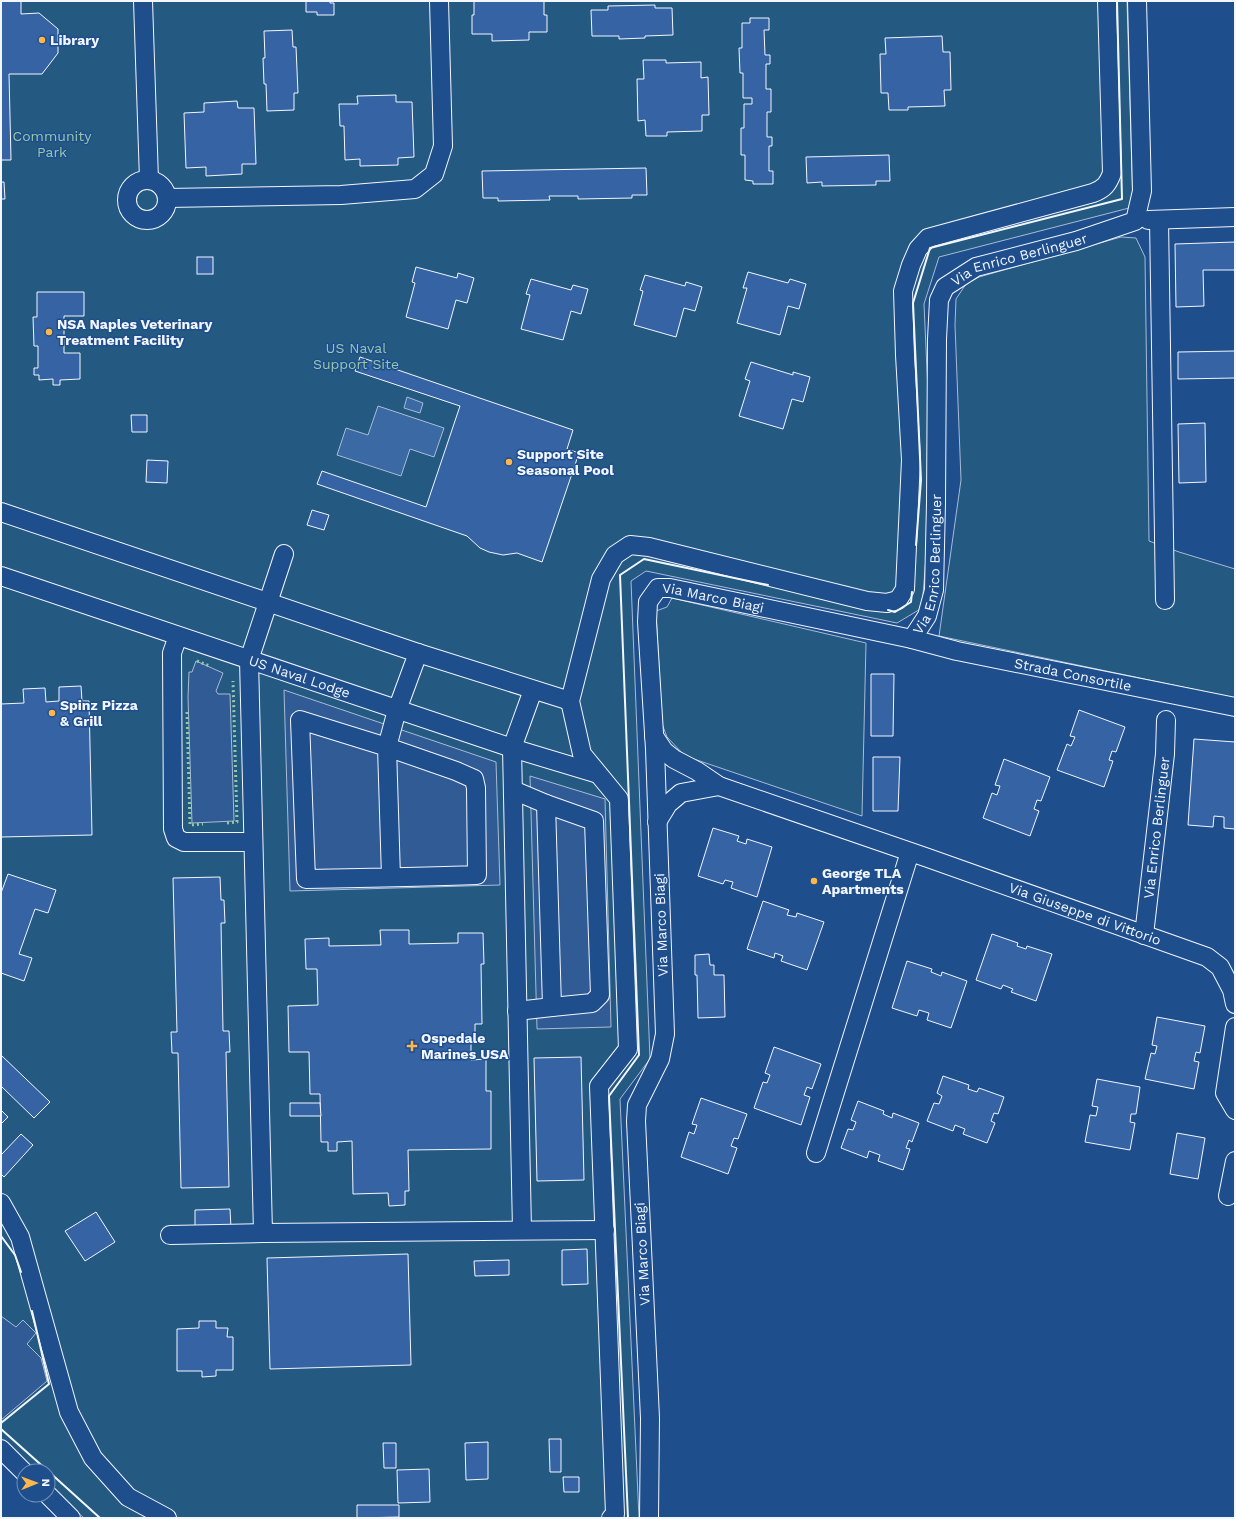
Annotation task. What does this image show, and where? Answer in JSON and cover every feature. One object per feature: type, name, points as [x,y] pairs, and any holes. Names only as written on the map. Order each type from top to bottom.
[{"type":"street","points":[[143,1],[149,180]]},
{"type":"street","points":[[167,198],[341,195],[415,189],[434,174],[443,146],[439,1]]},
{"type":"street","points":[[611,1518],[615,1514],[606,1230],[599,1086],[628,1049],[619,799],[582,754],[570,701],[601,579],[615,555],[630,546],[649,547],[867,600],[887,603],[898,600],[904,589],[911,460],[905,354],[904,291],[911,264],[918,249],[928,238],[1093,193],[1102,190],[1108,184],[1112,173],[1107,1]]},
{"type":"street","points":[[1135,221],[1142,191],[1137,1]]},
{"type":"street","points":[[149,180],[159,184],[166,192],[167,204],[164,210],[156,218],[143,220],[132,215],[126,204],[128,191],[137,182],[149,180]]},
{"type":"street","name":"Via Enrico Berlinguer","points":[[912,639],[927,616],[934,590],[938,300],[945,287],[976,266],[1076,240],[1135,221],[1235,217]]},
{"type":"street","points":[[1159,220],[1165,600]]},
{"type":"street","points":[[1,512],[418,653],[570,701]]},
{"type":"street","points":[[263,1233],[249,660],[284,554]]},
{"type":"street","name":"US Naval Lodge","points":[[1,576],[397,710],[512,748],[598,774]]},
{"type":"street","name":"Via Marco Biagi","points":[[649,1518],[650,1418],[636,1121],[637,1105],[660,1059],[665,1034],[658,822],[648,602],[658,588],[670,588],[912,639]]},
{"type":"street","points":[[178,636],[172,653],[174,829],[176,838],[184,842],[253,842]]},
{"type":"street","name":"Strada Consortile","points":[[912,639],[957,651],[1235,707]]},
{"type":"street","points":[[391,877],[386,747],[397,710],[418,653]]},
{"type":"street","points":[[522,1230],[512,748],[533,690]]},
{"type":"street","points":[[300,720],[386,747],[456,771],[474,779],[476,788],[477,875],[391,877],[306,879],[300,720]]},
{"type":"street","name":"Via Enrico Berlinguer","points":[[1144,935],[1165,754],[1166,720]]},
{"type":"street","name":"Via Giuseppe di Vittorio","points":[[654,736],[664,751],[674,759],[697,771],[718,786],[1207,957],[1220,967],[1232,990],[1235,1004]]},
{"type":"street","points":[[658,822],[668,804],[681,793],[666,786],[656,776],[664,766],[674,759]]},
{"type":"street","name":"Via Giuseppe di Vittorio","points":[[681,793],[718,786]]},
{"type":"street","points":[[513,790],[546,804],[594,821],[600,995],[592,1003],[517,1011]]},
{"type":"street","points":[[546,804],[552,1007]]},
{"type":"street","points":[[816,1153],[910,852]]},
{"type":"street","points":[[1235,1028],[1225,1093],[1235,1110]]},
{"type":"street","points":[[1228,1196],[1235,1161]]},
{"type":"street","points":[[1,1203],[20,1237],[69,1412],[93,1458],[128,1497],[167,1518]]},
{"type":"street","points":[[170,1235],[606,1230]]},
{"type":"street","points":[[1,1449],[16,1464]]},
{"type":"street","points":[[56,1503],[71,1518]]},
{"type":"green space","name":"US Naval Support Site","points":[[1,1],[1127,1],[1133,207],[939,257],[924,304],[932,480],[922,608],[897,623],[646,571],[631,581],[650,1059],[620,1099],[639,1518],[84,1518],[56,1493],[56,1463],[23,1463],[1,1444]]},
{"type":"green space","points":[[1121,237],[1136,238],[1145,257],[1149,541],[1235,569],[1235,698],[939,636],[961,480],[955,325],[956,299],[966,284],[979,277]]},
{"type":"green space","points":[[672,598],[866,643],[862,816],[685,756],[667,737],[662,724],[656,611],[667,607]]},
{"type":"shaded area","points":[[407,397],[423,403],[420,413],[404,408]]},
{"type":"shaded area","points":[[378,406],[444,428],[434,457],[410,449],[401,476],[337,455],[346,428],[368,435]]},
{"type":"shaded area","points":[[196,661],[223,673],[216,691],[218,694],[230,694],[234,821],[192,823],[188,697],[189,672],[192,672]]},
{"type":"shaded area","points":[[284,690],[496,762],[500,885],[290,891]]},
{"type":"shaded area","points":[[530,776],[605,799],[611,1027],[537,1029]]},
{"type":"shaded area","points":[[1,1316],[16,1327],[23,1320],[36,1333],[27,1344],[41,1358],[47,1381],[1,1420]]},
{"type":"building","points":[[1,1],[21,1],[21,14],[39,13],[58,29],[58,53],[42,74],[9,74],[11,160],[1,160]]},
{"type":"building","points":[[306,1],[330,1],[330,3],[334,3],[334,15],[317,15],[317,12],[306,12]]},
{"type":"building","points":[[474,1],[544,1],[544,15],[547,15],[547,32],[529,32],[529,40],[492,41],[492,34],[472,34]]},
{"type":"building","points":[[655,5],[655,8],[672,8],[673,35],[619,39],[619,36],[592,36],[591,10],[608,10],[608,6]]},
{"type":"building","points":[[750,18],[769,18],[769,30],[764,30],[765,55],[770,55],[770,64],[766,64],[766,89],[771,89],[771,112],[767,112],[767,137],[772,137],[772,146],[769,146],[769,171],[773,171],[773,184],[753,184],[753,181],[745,180],[745,155],[741,155],[741,128],[744,128],[744,104],[752,104],[752,98],[743,98],[743,73],[740,73],[739,48],[742,48],[742,23],[750,23]]},
{"type":"building","points":[[292,30],[293,47],[296,47],[298,93],[294,93],[294,110],[267,111],[263,58],[265,58],[264,31]]},
{"type":"building","points":[[942,36],[943,52],[950,52],[951,90],[944,90],[945,106],[908,107],[908,110],[889,110],[888,93],[881,93],[880,54],[886,54],[885,38]]},
{"type":"building","points":[[643,60],[666,60],[666,63],[701,62],[701,78],[708,77],[709,115],[702,115],[702,131],[667,132],[667,136],[646,136],[645,120],[638,121],[637,79],[644,79]]},
{"type":"building","points":[[396,95],[396,102],[412,102],[414,157],[398,158],[398,165],[360,166],[360,159],[345,160],[344,126],[340,126],[339,104],[358,104],[357,96]]},
{"type":"building","points":[[237,101],[238,108],[254,108],[256,164],[242,164],[242,174],[206,176],[206,167],[186,168],[184,113],[204,112],[204,103]]},
{"type":"building","points":[[889,155],[890,181],[876,181],[876,185],[822,186],[822,182],[807,183],[806,157]]},
{"type":"building","points":[[646,168],[647,195],[632,195],[632,198],[578,199],[578,196],[549,196],[550,200],[498,201],[498,198],[483,198],[482,171]]},
{"type":"building","points":[[1,182],[4,182],[5,199],[1,199]]},
{"type":"building","points":[[1235,242],[1235,270],[1203,270],[1204,306],[1176,307],[1175,244]]},
{"type":"building","points":[[197,257],[213,257],[213,274],[197,274]]},
{"type":"building","points":[[416,267],[457,278],[458,273],[474,278],[467,303],[456,300],[448,329],[406,317],[415,283],[412,282]]},
{"type":"building","points":[[748,272],[788,283],[790,279],[806,284],[799,309],[788,306],[780,335],[737,323],[747,288],[743,288]]},
{"type":"building","points":[[645,275],[685,286],[686,282],[702,287],[695,311],[684,308],[676,337],[634,325],[643,291],[640,290]]},
{"type":"building","points":[[531,279],[571,290],[573,285],[588,289],[581,314],[571,311],[563,340],[521,329],[530,295],[526,294]]},
{"type":"building","name":"NSA Naples Veterinary Treatment Facility","points":[[37,292],[84,292],[84,316],[64,316],[64,353],[80,353],[80,379],[60,380],[60,385],[53,385],[53,379],[39,380],[39,375],[34,375],[34,368],[38,368],[38,346],[34,346],[33,317],[37,317]]},
{"type":"building","points":[[1235,351],[1235,378],[1178,379],[1178,352]]},
{"type":"building","name":"Support Site Seasonal Pool","points":[[360,357],[573,430],[567,449],[579,453],[542,562],[517,553],[503,555],[489,552],[480,548],[467,536],[317,484],[322,471],[426,507],[460,406],[355,371]]},
{"type":"building","points":[[751,362],[793,375],[793,372],[810,377],[803,402],[792,399],[783,429],[739,416],[750,381],[745,379]]},
{"type":"building","points":[[131,415],[147,415],[147,432],[132,432]]},
{"type":"building","points":[[1205,423],[1206,482],[1179,483],[1178,424]]},
{"type":"building","points":[[147,460],[168,461],[167,483],[146,482]]},
{"type":"building","points":[[312,510],[329,515],[324,530],[307,525]]},
{"type":"building","points":[[871,674],[894,674],[893,736],[871,736]]},
{"type":"building","points":[[81,686],[82,701],[89,701],[92,835],[1,837],[1,704],[24,703],[23,689],[45,688],[46,702],[59,701],[59,687]]},
{"type":"building","points":[[1079,710],[1125,727],[1116,752],[1112,751],[1109,760],[1113,761],[1104,787],[1057,770],[1067,744],[1071,746],[1075,737],[1070,736]]},
{"type":"building","points":[[1194,739],[1235,742],[1235,829],[1224,828],[1224,817],[1214,816],[1213,827],[1188,825]]},
{"type":"building","points":[[873,757],[900,757],[898,811],[873,811]]},
{"type":"building","points":[[1004,759],[1050,777],[1041,801],[1037,800],[1034,809],[1039,811],[1030,836],[983,818],[992,793],[997,795],[1000,786],[995,785]]},
{"type":"building","points":[[713,828],[739,836],[737,841],[746,844],[747,839],[772,847],[757,897],[731,888],[733,882],[725,880],[723,884],[698,876]]},
{"type":"building","points":[[8,874],[56,890],[48,913],[35,909],[19,954],[32,958],[24,981],[1,973],[1,893]]},
{"type":"building","points":[[220,877],[221,900],[224,900],[225,923],[221,923],[223,1031],[229,1031],[230,1052],[226,1052],[229,1187],[181,1188],[178,1053],[172,1053],[171,1032],[177,1032],[173,878]]},
{"type":"building","points":[[763,901],[789,910],[787,915],[796,917],[797,913],[824,922],[807,970],[781,961],[783,956],[775,953],[774,958],[747,949]]},
{"type":"building","points":[[380,930],[409,930],[409,944],[458,943],[458,933],[483,933],[484,964],[481,964],[482,1024],[475,1024],[475,1039],[471,1039],[471,1060],[486,1059],[486,1091],[491,1091],[491,1149],[408,1150],[409,1191],[405,1191],[405,1205],[389,1206],[388,1193],[353,1194],[352,1141],[337,1142],[337,1151],[328,1151],[328,1142],[321,1142],[320,1094],[310,1094],[309,1052],[289,1052],[288,1006],[318,1005],[317,969],[306,969],[305,939],[329,938],[329,946],[381,945]]},
{"type":"building","points":[[992,934],[1018,943],[1017,946],[1026,949],[1027,946],[1052,954],[1036,1001],[1011,992],[1013,989],[1003,985],[1001,989],[976,980]]},
{"type":"building","points":[[709,954],[710,965],[714,965],[714,975],[724,975],[725,1017],[698,1018],[695,955]]},
{"type":"building","points":[[907,961],[932,969],[931,972],[941,976],[942,972],[967,981],[951,1028],[927,1020],[929,1013],[919,1010],[917,1016],[892,1008]]},
{"type":"building","points":[[1157,1017],[1205,1026],[1200,1053],[1196,1052],[1194,1061],[1199,1062],[1194,1089],[1145,1079],[1151,1053],[1155,1054],[1157,1046],[1152,1045]]},
{"type":"building","points":[[774,1047],[821,1064],[812,1089],[807,1087],[804,1095],[810,1097],[801,1125],[754,1108],[763,1082],[767,1083],[770,1075],[765,1073]]},
{"type":"building","points":[[1,1055],[50,1102],[34,1118],[1,1086]]},
{"type":"building","points":[[581,1057],[584,1180],[537,1181],[534,1058]]},
{"type":"building","points":[[943,1076],[969,1085],[968,1089],[977,1092],[979,1088],[1004,1097],[998,1114],[994,1113],[991,1121],[995,1123],[987,1143],[963,1134],[965,1129],[955,1125],[953,1131],[927,1121],[934,1103],[939,1104],[942,1096],[937,1093]]},
{"type":"building","points":[[1097,1079],[1140,1087],[1136,1114],[1131,1114],[1130,1122],[1135,1123],[1130,1150],[1085,1142],[1090,1115],[1096,1116],[1098,1107],[1092,1106]]},
{"type":"building","points":[[701,1098],[747,1114],[738,1139],[734,1138],[731,1146],[737,1148],[728,1174],[681,1157],[689,1132],[694,1134],[697,1125],[692,1124]]},
{"type":"building","points":[[858,1101],[884,1111],[883,1114],[892,1118],[893,1113],[919,1123],[912,1142],[909,1140],[906,1148],[910,1149],[903,1170],[878,1161],[880,1155],[869,1151],[867,1158],[841,1148],[848,1129],[853,1130],[856,1122],[851,1120]]},
{"type":"building","points":[[290,1103],[320,1103],[321,1116],[290,1116]]},
{"type":"building","points":[[1,1110],[8,1117],[1,1124]]},
{"type":"building","points":[[1177,1133],[1205,1138],[1198,1179],[1170,1174]]},
{"type":"building","points":[[21,1134],[33,1145],[4,1177],[1,1174],[1,1155]]},
{"type":"building","points":[[230,1209],[231,1228],[195,1229],[195,1210]]},
{"type":"building","points":[[96,1212],[115,1242],[85,1261],[65,1231]]},
{"type":"building","points":[[587,1249],[588,1284],[562,1285],[562,1250]]},
{"type":"building","points":[[408,1254],[411,1365],[270,1369],[267,1258]]},
{"type":"building","points":[[509,1260],[509,1275],[475,1276],[474,1261]]},
{"type":"building","points":[[199,1321],[216,1321],[216,1328],[228,1328],[227,1337],[233,1337],[233,1370],[216,1370],[216,1376],[202,1377],[202,1371],[177,1371],[177,1329],[199,1328]]},
{"type":"building","points":[[549,1439],[561,1439],[561,1472],[550,1472]]},
{"type":"building","points":[[488,1442],[488,1479],[466,1480],[465,1443]]},
{"type":"building","points":[[383,1443],[396,1443],[396,1468],[384,1468]]},
{"type":"building","points":[[429,1469],[430,1502],[398,1503],[397,1470]]},
{"type":"building","points":[[563,1477],[579,1477],[579,1492],[564,1492]]},
{"type":"building","points":[[357,1505],[399,1505],[399,1517],[357,1518]]},
{"type":"hedge","points":[[197,661],[210,666]]},
{"type":"hedge","points":[[227,823],[237,822],[233,681]]},
{"type":"hedge","points":[[187,712],[190,825],[203,824]]},
{"type":"wall","points":[[916,545],[921,480],[913,303],[930,248],[1122,199],[1117,1]]},
{"type":"wall","points":[[628,1518],[609,1096],[639,1055],[620,575],[644,559],[768,585]]},
{"type":"wall","points":[[888,610],[895,612],[911,602],[912,592]]},
{"type":"wall","points":[[1,1236],[15,1255],[21,1272]]},
{"type":"wall","points":[[1,1423],[49,1384],[32,1311]]},
{"type":"wall","points":[[1,1429],[39,1463]]},
{"type":"wall","points":[[56,1478],[100,1518]]},
{"type":"place","name":"Library","points":[[42,40]]},
{"type":"place","name":"NSA Naples Veterinary Treatment Facility","points":[[49,332]]},
{"type":"place","name":"Support Site Seasonal Pool","points":[[509,462]]},
{"type":"place","name":"Spinz Pizza & Grill","points":[[52,713]]},
{"type":"place","name":"George TLA Apartments","points":[[814,881]]},
{"type":"place","name":"Ospedale Marines USA","points":[[412,1046]]},
{"type":"park label","name":"Community Park","points":[[52,144]]}]
